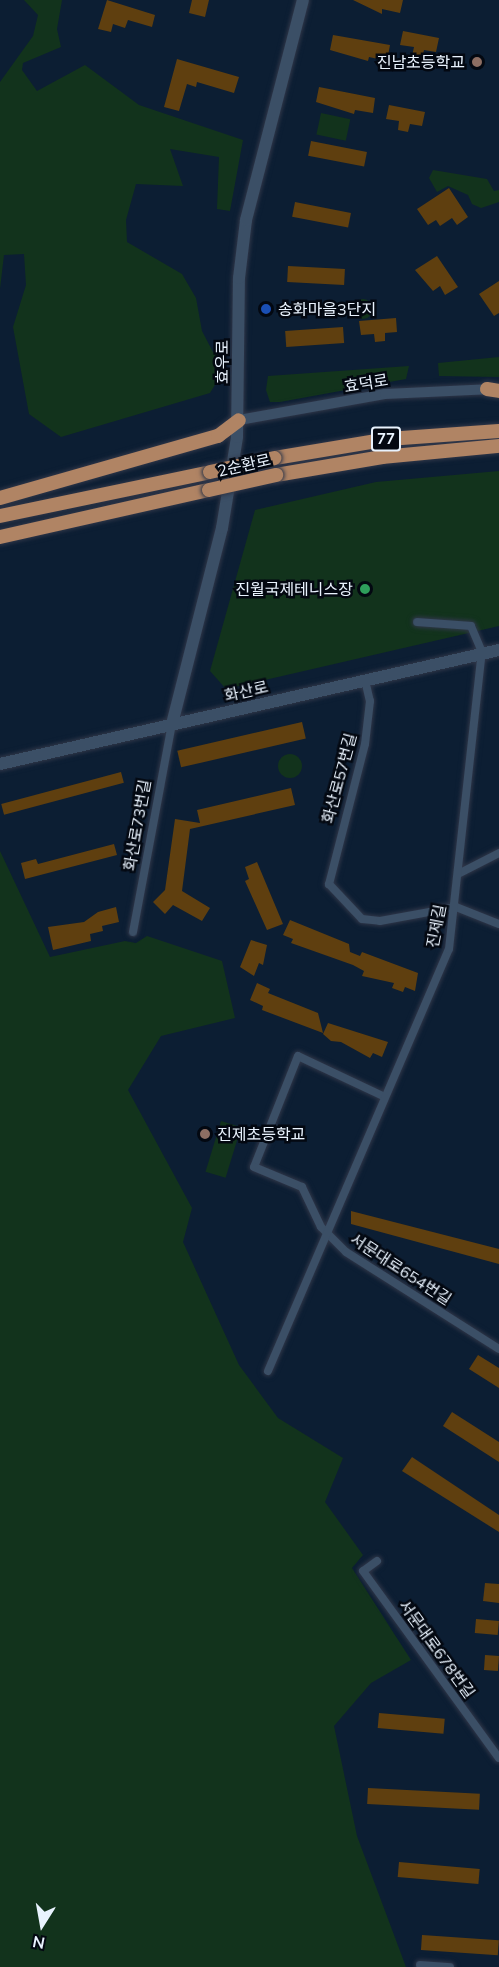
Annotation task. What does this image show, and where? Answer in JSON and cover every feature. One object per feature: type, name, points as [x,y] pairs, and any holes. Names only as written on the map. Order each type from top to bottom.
[{"type":"highway","points":[[0,498],[218,436],[239,420]]},
{"type":"highway","name":"2순환로","points":[[0,516],[275,458],[388,439],[499,431]]},
{"type":"highway","name":"2순환로","points":[[6,536],[276,475],[382,457],[499,446]]},
{"type":"highway","points":[[0,544],[6,536]]},
{"type":"main road","name":"효우로","points":[[172,724],[222,528],[239,420],[242,244],[303,0]]},
{"type":"main road","name":"화산로","points":[[0,764],[482,652],[499,650]]},
{"type":"street","name":"효덕로","points":[[239,420],[385,394],[495,390]]},
{"type":"street","points":[[417,622],[471,626],[482,652]]},
{"type":"street","name":"진제길","points":[[268,1371],[329,1236],[385,1097],[446,957],[456,907],[482,652]]},
{"type":"street","name":"화산로57번길","points":[[365,680],[370,701],[365,744],[329,884],[363,919],[371,921],[456,907]]},
{"type":"street","name":"화산로73번길","points":[[132,932],[172,724]]},
{"type":"street","points":[[460,873],[499,853]]},
{"type":"street","points":[[456,907],[499,924]]},
{"type":"street","name":"서문대로654번길","points":[[385,1097],[298,1056],[254,1167],[302,1187],[329,1236],[346,1252],[499,1350]]},
{"type":"street","name":"서문대로678번길","points":[[377,1561],[363,1571],[499,1758]]},
{"type":"street","points":[[420,1965],[450,1967]]},
{"type":"green space","points":[[24,0],[62,0],[57,29],[61,47],[23,63],[22,70],[37,91],[85,65],[139,105],[243,140],[230,211],[217,209],[219,157],[170,149],[183,186],[136,184],[126,220],[127,242],[182,274],[196,298],[202,331],[213,352],[223,358],[218,380],[210,393],[61,437],[29,414],[13,327],[26,285],[24,254],[4,255],[0,289],[0,82],[33,36],[38,15]]},
{"type":"green space","points":[[321,113],[350,119],[346,141],[316,135]]},
{"type":"green space","points":[[433,170],[487,179],[494,191],[499,190],[499,202],[481,208],[472,204],[468,195],[448,186],[437,192],[429,178]]},
{"type":"green space","points":[[359,299],[367,299],[373,305],[373,313],[367,319],[359,319],[353,313],[353,305]]},
{"type":"green space","points":[[499,357],[499,377],[439,376],[438,363]]},
{"type":"green space","points":[[409,366],[406,379],[280,402],[270,402],[266,390],[268,376]]},
{"type":"green space","name":"진월국제테니스장","points":[[499,471],[499,626],[226,689],[210,671],[255,510],[376,482]]},
{"type":"green space","points":[[290,754],[299,757],[302,766],[299,775],[290,778],[281,775],[278,766],[281,757]]},
{"type":"green space","points":[[0,851],[50,957],[125,941],[136,943],[147,936],[222,961],[235,1018],[161,1036],[128,1090],[192,1208],[183,1242],[239,1365],[278,1418],[343,1458],[325,1502],[363,1555],[352,1568],[411,1660],[371,1683],[334,1726],[357,1836],[406,1967],[0,1967]]},
{"type":"green space","points":[[221,1121],[241,1127],[226,1178],[206,1172]]},
{"type":"building","points":[[107,0],[155,15],[152,27],[128,20],[125,28],[113,24],[111,32],[98,29]]},
{"type":"building","points":[[192,0],[209,0],[205,17],[189,13]]},
{"type":"building","points":[[353,0],[403,0],[400,13],[382,9],[382,14]]},
{"type":"building","points":[[403,31],[439,38],[436,52],[424,50],[422,58],[412,56],[414,47],[400,45]]},
{"type":"building","points":[[333,35],[390,45],[387,61],[369,57],[368,61],[330,50]]},
{"type":"building","points":[[177,59],[239,77],[234,93],[197,82],[196,87],[187,84],[179,111],[164,107]]},
{"type":"building","points":[[319,87],[375,98],[373,113],[355,110],[354,114],[316,102]]},
{"type":"building","points":[[389,105],[425,112],[422,126],[410,124],[408,132],[398,130],[399,121],[386,119]]},
{"type":"building","points":[[311,141],[367,152],[364,167],[308,156]]},
{"type":"building","points":[[449,188],[468,217],[457,225],[452,218],[440,226],[436,220],[428,225],[417,209]]},
{"type":"building","points":[[295,202],[351,213],[348,228],[292,217]]},
{"type":"building","points":[[437,256],[458,287],[445,295],[440,286],[433,291],[415,270]]},
{"type":"building","points":[[288,266],[345,269],[344,285],[287,282]]},
{"type":"building","points":[[499,281],[499,313],[494,316],[479,294]]},
{"type":"building","points":[[396,318],[397,332],[385,333],[385,341],[375,342],[374,334],[361,335],[359,321]]},
{"type":"building","points":[[343,327],[344,343],[286,347],[285,331]]},
{"type":"building","points":[[302,722],[306,739],[181,767],[177,751]]},
{"type":"building","points":[[121,772],[124,783],[4,815],[1,804]]},
{"type":"building","points":[[291,788],[295,805],[190,829],[182,891],[210,908],[202,921],[173,905],[165,914],[153,902],[165,890],[175,819],[200,823],[197,810]]},
{"type":"building","points":[[114,844],[117,855],[25,879],[21,863],[36,859],[38,864]]},
{"type":"building","points":[[257,862],[283,924],[267,930],[245,881],[249,879],[245,867]]},
{"type":"building","points":[[116,907],[119,922],[102,926],[103,931],[90,934],[91,941],[53,950],[48,927],[84,922],[98,912]]},
{"type":"building","points":[[290,920],[349,944],[350,952],[360,956],[362,952],[418,973],[415,991],[405,987],[403,992],[392,988],[394,983],[362,976],[364,971],[353,965],[291,943],[293,939],[283,935]]},
{"type":"building","points":[[251,940],[267,945],[263,965],[259,963],[254,976],[240,967]]},
{"type":"building","points":[[257,983],[270,989],[268,993],[318,1013],[323,1033],[262,1010],[263,1006],[250,1000]]},
{"type":"building","points":[[328,1023],[388,1042],[382,1057],[373,1053],[370,1058],[341,1042],[331,1041],[323,1034]]},
{"type":"building","points":[[351,1211],[499,1249],[499,1264],[351,1224]]},
{"type":"building","points":[[478,1355],[499,1368],[499,1388],[469,1369]]},
{"type":"building","points":[[452,1412],[499,1442],[499,1462],[443,1426]]},
{"type":"building","points":[[412,1457],[499,1515],[499,1532],[402,1471]]},
{"type":"building","points":[[485,1583],[499,1584],[499,1603],[483,1601]]},
{"type":"building","points":[[476,1619],[499,1621],[498,1635],[475,1633]]},
{"type":"building","points":[[485,1655],[499,1656],[498,1671],[484,1670]]},
{"type":"building","points":[[379,1713],[445,1719],[443,1734],[378,1728]]},
{"type":"building","points":[[368,1788],[480,1794],[479,1810],[367,1804]]},
{"type":"building","points":[[399,1862],[480,1869],[478,1884],[398,1877]]},
{"type":"building","points":[[422,1935],[499,1940],[498,1955],[421,1950]]},
{"type":"place","name":"진남초등학교","points":[[477,62]]},
{"type":"place","name":"송화마을3단지","points":[[266,309]]},
{"type":"place","name":"진월국제테니스장","points":[[365,589]]},
{"type":"place","name":"진제초등학교","points":[[205,1134]]}]
